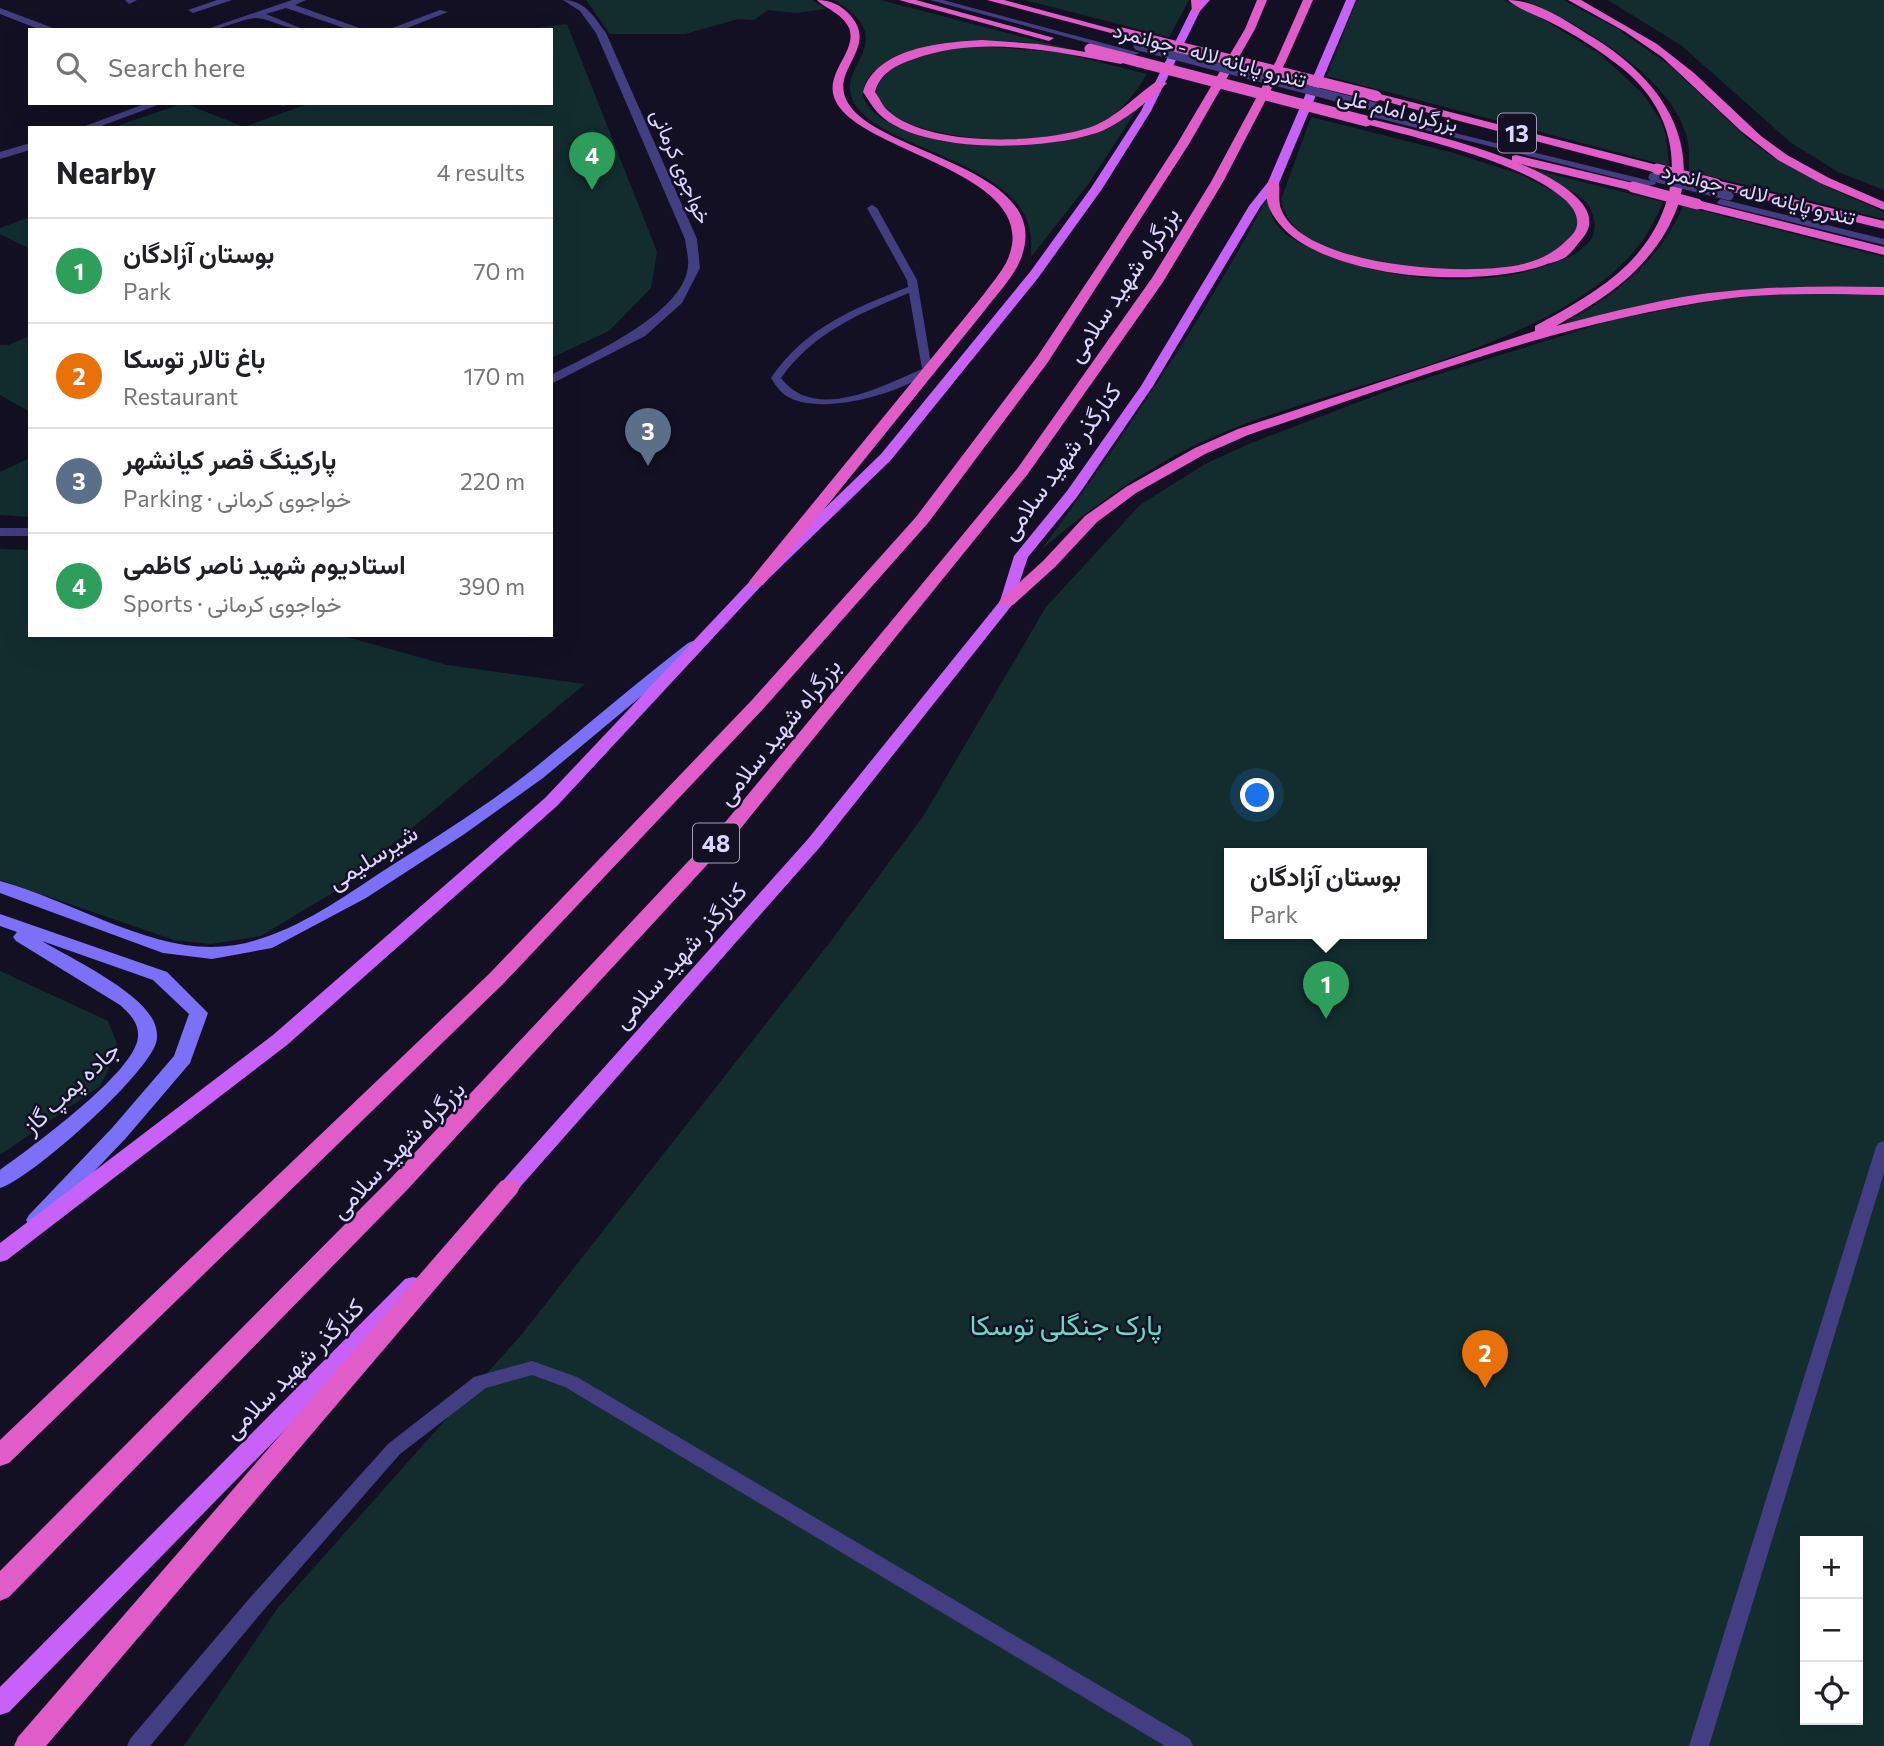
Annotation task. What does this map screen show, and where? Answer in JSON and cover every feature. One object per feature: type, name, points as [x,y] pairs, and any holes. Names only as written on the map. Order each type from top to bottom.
[{"type":"highway","points":[[757,582],[927,370],[978,312],[1014,261],[1018,248],[1014,219],[999,197],[862,122],[841,104],[838,88],[840,75],[857,37],[853,24],[844,14],[822,0]]},
{"type":"highway","name":"بزرگراه امام علی","points":[[904,0],[1152,66],[1372,110],[1654,177],[1716,184],[1884,225]]},
{"type":"highway","name":"بزرگراه شهید سلامی","points":[[0,1455],[496,979],[758,704],[922,520],[1043,359],[1115,249],[1190,132],[1250,29],[1262,0]]},
{"type":"highway","name":"بزرگراه شهید سلامی","points":[[0,1589],[400,1184],[734,824],[1022,472],[1158,279],[1229,160],[1281,61],[1308,0]]},
{"type":"highway","points":[[1513,0],[1596,44],[1642,82],[1661,105],[1672,125],[1680,165],[1672,208],[1643,255],[1617,280],[1560,318],[1523,338]]},
{"type":"highway","points":[[1573,0],[1630,31],[1678,64],[1750,132],[1786,160],[1884,206]]},
{"type":"highway","name":"بزرگراه امام علی","points":[[998,1],[1122,33],[1372,110],[1442,141],[1884,251]]},
{"type":"highway","points":[[1152,66],[1031,46],[960,45],[924,51],[894,62],[873,79],[869,92],[874,104],[889,118],[921,131],[979,141],[1022,143],[1072,136],[1105,125],[1161,83]]},
{"type":"highway","points":[[1273,183],[1275,209],[1295,235],[1326,252],[1392,269],[1445,275],[1486,274],[1521,268],[1559,255],[1580,237],[1584,228],[1583,216],[1578,206],[1559,188],[1442,141]]},
{"type":"highway","points":[[1006,602],[1049,564],[1091,519],[1132,490],[1200,451],[1243,432],[1523,338],[1671,303],[1726,295],[1816,290],[1884,291]]},
{"type":"highway","points":[[28,1746],[509,1187]]},
{"type":"main road","name":"کنارگذر شهید سلامی","points":[[0,1704],[509,1187],[814,843],[1006,602],[1021,556],[1072,495],[1147,386],[1255,206],[1273,183],[1351,0]]},
{"type":"main road","points":[[0,1254],[281,1040],[551,802],[757,582],[886,457],[1034,275],[1096,189],[1146,111],[1199,4]]},
{"type":"main road","name":"شیرسلیمی","points":[[0,887],[163,947],[212,953],[266,944],[360,894],[457,831],[537,774],[715,629]]},
{"type":"main road","points":[[0,923],[160,976],[199,1013],[183,1058],[119,1133],[18,1240]]},
{"type":"main road","name":"جاده پمپ گاز","points":[[0,923],[127,1002],[140,1013],[147,1027],[146,1044],[124,1076],[64,1132],[0,1181]]},
{"type":"street","points":[[193,10],[227,0]]},
{"type":"street","points":[[215,28],[300,0]]},
{"type":"street","name":"خواجوی کرمانی","points":[[553,379],[641,333],[678,300],[694,268],[691,239],[601,33],[583,9],[568,0]]},
{"type":"street","points":[[286,5],[354,28]]},
{"type":"street","points":[[0,11],[45,28]]},
{"type":"street","points":[[398,28],[443,12]]},
{"type":"street","points":[[256,15],[294,28]]},
{"type":"street","points":[[91,126],[152,105]]},
{"type":"street","points":[[0,156],[28,147]]},
{"type":"street","points":[[0,532],[28,531]]},
{"type":"lane","name":"تندرو پایانه لاله - جوانمرد","points":[[934,0],[1372,110],[1654,177],[1884,242]]},
{"type":"lane","points":[[959,0],[1137,49]]},
{"type":"lane","points":[[1725,199],[1884,234]]},
{"type":"lane","points":[[872,208],[912,280],[927,370],[847,400],[816,402],[789,394],[776,378],[788,358],[829,325],[912,289]]},
{"type":"lane","points":[[1699,1746],[1884,1147]]},
{"type":"lane","points":[[137,1746],[255,1605],[394,1449],[480,1382],[532,1368],[571,1382],[1183,1746]]},
{"type":"green space","points":[[586,0],[812,0],[826,9],[795,13],[768,10],[754,20],[738,19],[685,34],[610,34]]},
{"type":"green space","points":[[834,0],[880,0],[1081,52],[1030,43],[997,41],[901,56],[881,66],[870,76],[863,96],[877,115],[902,128],[934,137],[971,142],[1046,142],[1100,132],[1118,122],[1143,100],[1089,183],[1031,257],[1030,230],[1021,209],[1006,192],[961,164],[888,131],[870,120],[854,103],[850,88],[865,46],[865,32],[856,17]]},
{"type":"green space","points":[[1025,0],[1189,0],[1169,37]]},
{"type":"green space","points":[[1357,0],[1503,0],[1536,15],[1600,54],[1643,94],[1661,121],[1666,136],[1669,166],[1327,76]]},
{"type":"green space","points":[[1524,0],[1563,0],[1616,28],[1669,65],[1747,138],[1770,155],[1823,185],[1884,212],[1884,219],[1689,171],[1686,134],[1676,112],[1661,91],[1641,71],[1594,37]]},
{"type":"green space","points":[[1608,0],[1884,0],[1884,190],[1838,172],[1790,142],[1682,46]]},
{"type":"green space","points":[[567,24],[657,252],[651,288],[609,331],[553,357],[553,126],[247,126],[304,105],[553,105],[553,28],[534,28]]},
{"type":"green space","points":[[977,46],[1058,52],[1147,74],[1128,100],[1106,121],[1086,130],[1044,138],[1001,140],[948,134],[907,122],[891,114],[880,103],[876,89],[883,77],[893,68],[934,52]]},
{"type":"green space","points":[[178,105],[189,105],[242,126],[117,126]]},
{"type":"green space","points":[[1311,117],[1454,153],[1522,175],[1559,194],[1575,209],[1579,221],[1574,237],[1553,253],[1529,263],[1499,269],[1466,271],[1395,266],[1332,249],[1308,238],[1298,230],[1287,216],[1281,200]]},
{"type":"green space","points":[[1491,159],[1663,202],[1652,226],[1637,248],[1600,283],[1554,313],[1446,359],[1278,412],[1203,441],[1131,482],[1042,549],[1103,464],[1191,330],[1270,193],[1269,204],[1275,222],[1296,241],[1342,261],[1401,275],[1492,278],[1550,265],[1569,257],[1586,245],[1593,235],[1595,224],[1584,200],[1551,181]]},
{"type":"green space","points":[[1683,206],[1884,257],[1884,289],[1740,291],[1551,330],[1592,308],[1629,280],[1660,246]]},
{"type":"green space","points":[[28,218],[28,248],[0,234],[0,228]]},
{"type":"green space","name":"پارک جنگلی توسکا","points":[[1753,293],[1884,293],[1884,1746],[184,1746],[277,1609],[522,1334],[831,941],[924,815],[1046,607],[1140,505],[1205,464],[1251,443],[1401,386],[1613,320]]},
{"type":"green space","points":[[28,337],[28,411],[0,395],[0,345],[8,345]]},
{"type":"green space","points":[[28,459],[28,517],[0,515],[0,472]]},
{"type":"green space","points":[[0,549],[28,550],[28,637],[347,637],[447,665],[585,684],[339,889],[261,936],[211,944],[174,940],[0,880]]},
{"type":"green space","points":[[0,971],[108,1021],[119,1049],[100,1086],[0,1155]]},
{"type":"place","name":"استادیوم شهید ناصر کاظمی","points":[[592,190]]},
{"type":"place","name":"پارکینگ قصر کیانشهر","points":[[648,466]]},
{"type":"place","name":"بوستان آزادگان","points":[[1326,1019]]},
{"type":"place","name":"باغ تالار توسکا","points":[[1485,1388]]}]
